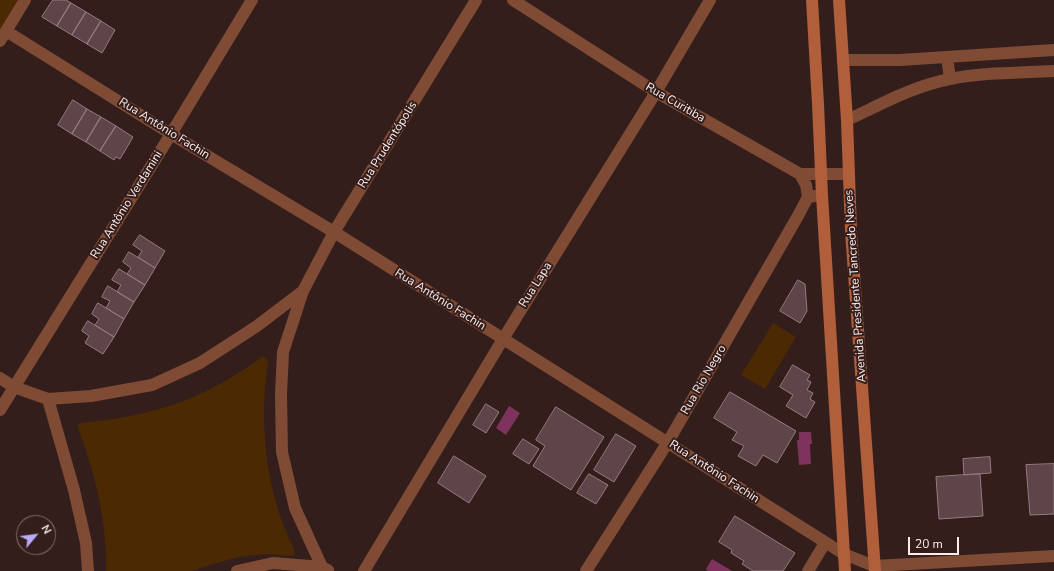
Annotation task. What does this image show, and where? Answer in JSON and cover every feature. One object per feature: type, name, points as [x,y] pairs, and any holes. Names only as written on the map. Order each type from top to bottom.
[{"type":"main road","points":[[812,0],[822,196],[845,571]]},
{"type":"main road","name":"Avenida Presidente Tancredo Neves","points":[[839,0],[847,120],[848,174],[874,569]]},
{"type":"street","points":[[3,36],[25,0]]},
{"type":"street","name":"Rua Antônio Verdamini","points":[[0,410],[252,0]]},
{"type":"street","name":"Rua Prudentópolis","points":[[325,569],[295,508],[282,452],[281,395],[283,352],[303,291],[334,232],[476,0]]},
{"type":"street","name":"Rua Curitiba","points":[[513,0],[656,92],[800,174],[848,174]]},
{"type":"street","name":"Rua Lapa","points":[[364,571],[503,339],[656,92],[710,0]]},
{"type":"street","name":"Rua Antônio Fachin","points":[[3,36],[171,134],[334,232],[668,442],[825,543],[874,569]]},
{"type":"street","points":[[843,60],[900,60],[1054,50]]},
{"type":"street","points":[[948,57],[950,79]]},
{"type":"street","points":[[847,120],[921,86],[950,79],[997,74],[1054,71]]},
{"type":"street","points":[[800,174],[806,185],[808,197],[822,196]]},
{"type":"street","name":"Rua Rio Negro","points":[[586,571],[668,442],[808,197]]},
{"type":"street","points":[[0,378],[14,387],[48,399],[91,396],[152,385],[200,363],[257,326],[303,291]]},
{"type":"street","points":[[48,399],[74,490],[86,543],[88,571]]},
{"type":"street","points":[[808,571],[825,543]]},
{"type":"street","points":[[874,569],[1054,556]]},
{"type":"street","points":[[237,571],[273,564],[325,569]]},
{"type":"shaded area","points":[[0,0],[22,0],[0,35]]},
{"type":"shaded area","points":[[773,323],[796,337],[765,389],[741,375]]},
{"type":"shaded area","points":[[264,356],[268,361],[264,408],[270,479],[276,502],[295,553],[293,556],[266,554],[239,557],[192,571],[106,571],[106,552],[99,497],[77,425],[81,423],[112,419],[157,410],[186,400],[241,372]]},
{"type":"shaded area","points":[[509,406],[520,413],[506,435],[496,428]]},
{"type":"shaded area","points":[[799,432],[811,432],[811,464],[799,465],[797,440],[799,440]]},
{"type":"shaded area","points":[[712,559],[732,571],[708,571],[706,569]]},
{"type":"building","points":[[53,0],[66,0],[71,3],[57,26],[42,17]]},
{"type":"building","points":[[71,3],[86,12],[72,35],[57,26]]},
{"type":"building","points":[[86,12],[101,21],[87,44],[72,35]]},
{"type":"building","points":[[101,21],[115,30],[102,53],[87,44]]},
{"type":"building","points":[[73,100],[87,109],[72,134],[58,125]]},
{"type":"building","points":[[87,109],[101,117],[86,142],[72,134]]},
{"type":"building","points":[[101,117],[116,126],[100,151],[86,142]]},
{"type":"building","points":[[116,126],[133,137],[120,159],[116,157],[114,160],[100,151]]},
{"type":"building","points":[[140,235],[165,251],[155,268],[138,257],[142,251],[133,245]]},
{"type":"building","points":[[129,252],[155,268],[145,285],[127,274],[131,268],[123,262]]},
{"type":"building","points":[[119,269],[145,285],[134,302],[117,292],[121,285],[112,280]]},
{"type":"building","points":[[798,280],[805,284],[807,311],[800,323],[780,311]]},
{"type":"building","points":[[108,286],[134,302],[124,319],[106,308],[110,301],[102,297]]},
{"type":"building","points":[[98,303],[124,319],[114,337],[95,325],[99,319],[92,314]]},
{"type":"building","points":[[88,321],[114,337],[103,354],[85,343],[89,336],[82,331]]},
{"type":"building","points":[[793,365],[810,375],[807,380],[811,382],[807,390],[813,393],[810,399],[815,402],[806,418],[786,406],[793,395],[780,387]]},
{"type":"building","points":[[730,392],[796,431],[777,463],[763,455],[756,466],[738,456],[744,446],[732,440],[737,432],[714,418]]},
{"type":"building","points":[[486,404],[499,412],[486,433],[473,425]]},
{"type":"building","points":[[556,407],[604,437],[571,490],[533,466],[545,446],[536,440]]},
{"type":"building","points":[[616,434],[636,446],[614,482],[594,470]]},
{"type":"building","points":[[523,439],[539,449],[529,464],[513,454]]},
{"type":"building","points":[[454,456],[486,476],[469,503],[438,483]]},
{"type":"building","points":[[990,457],[991,473],[964,475],[963,459]]},
{"type":"building","points":[[1054,464],[1054,514],[1030,515],[1026,465]]},
{"type":"building","points":[[589,474],[608,485],[596,504],[577,493]]},
{"type":"building","points":[[980,474],[983,516],[939,519],[936,477]]},
{"type":"building","points":[[735,516],[795,553],[783,571],[753,571],[742,564],[744,561],[731,553],[732,550],[719,542]]}]
